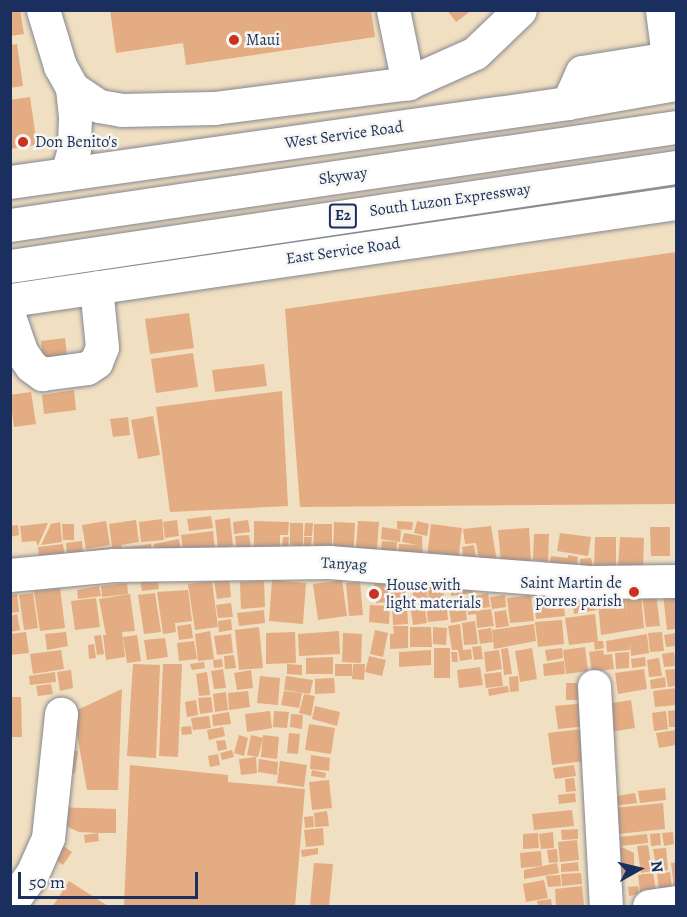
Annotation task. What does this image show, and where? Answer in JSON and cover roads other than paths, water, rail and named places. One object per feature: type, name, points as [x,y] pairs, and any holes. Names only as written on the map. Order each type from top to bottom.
[{"type":"main road","points":[[43,10],[60,66],[72,88],[74,145],[68,174]]},
{"type":"main road","points":[[393,10],[408,83]]},
{"type":"main road","points":[[72,88],[99,106],[121,110],[214,108],[408,83],[475,53],[520,10]]},
{"type":"main road","points":[[10,206],[674,79],[662,10]]},
{"type":"main road","name":"West Service Road","points":[[10,182],[568,103],[674,79]]},
{"type":"main road","name":"Skyway","points":[[10,225],[676,126]]},
{"type":"main road","name":"Skyway","points":[[10,252],[676,155]]},
{"type":"main road","name":"South Luzon Expressway","points":[[10,266],[676,167]]},
{"type":"main road","name":"East Service Road","points":[[10,300],[676,203]]},
{"type":"main road","points":[[10,319],[22,353],[31,366],[42,374],[87,368],[96,362],[102,347],[96,287]]},
{"type":"main road","name":"Tanyag","points":[[10,575],[114,565],[329,562],[589,582],[676,581]]},
{"type":"main road","points":[[594,686],[606,906]]},
{"type":"main road","points":[[10,904],[32,874],[48,838],[61,714]]},
{"type":"main road","points":[[649,906],[676,902]]},
{"type":"place","name":"Maui","points":[[234,40]]},
{"type":"place","name":"Don Benito's","points":[[23,142]]},
{"type":"place","name":"Saint Martin de porres parish","points":[[634,592]]},
{"type":"place","name":"House with light materials","points":[[374,594]]}]
